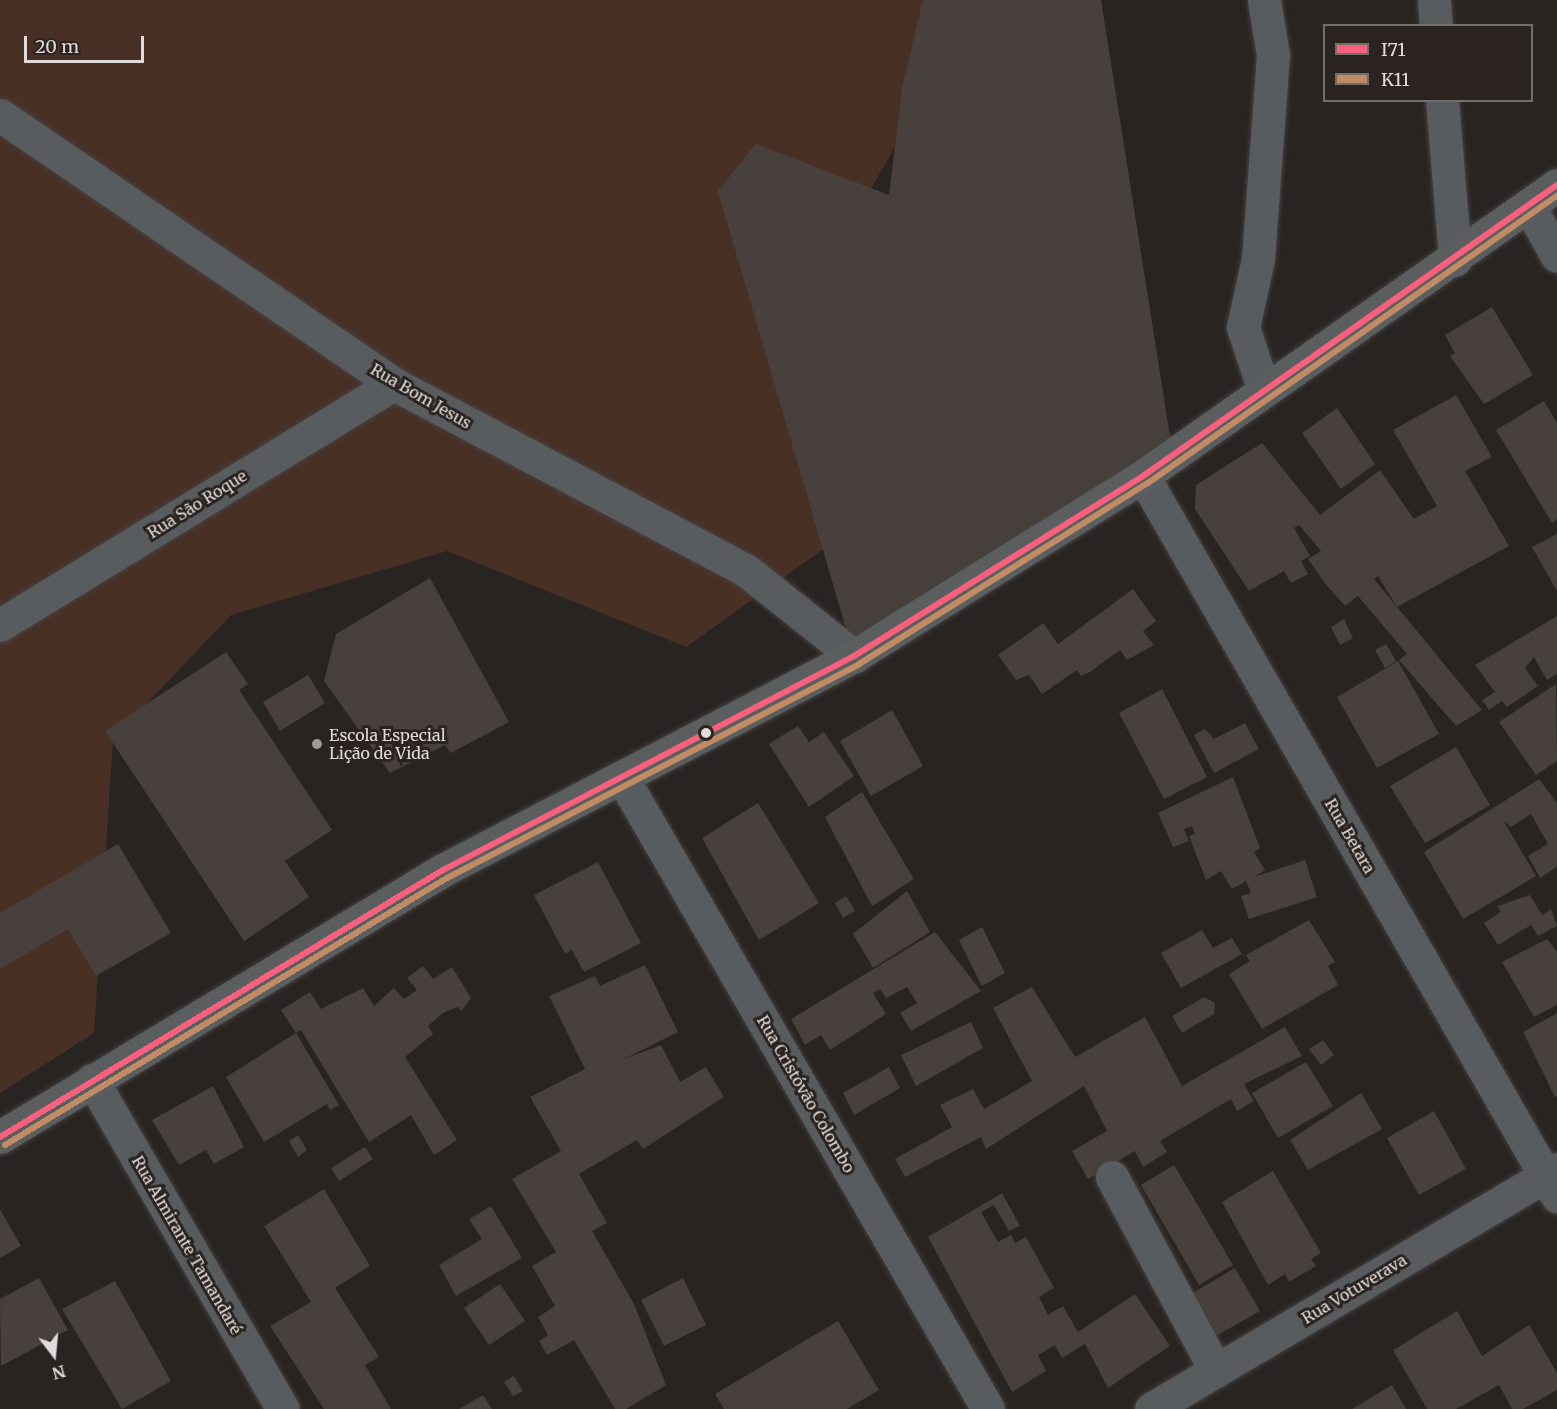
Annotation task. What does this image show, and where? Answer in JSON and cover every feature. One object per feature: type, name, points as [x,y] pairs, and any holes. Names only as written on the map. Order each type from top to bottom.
[{"type":"main road","points":[[0,1137],[443,870],[854,656],[1143,476],[1455,259],[1557,185]]},
{"type":"street","points":[[1264,0],[1273,55],[1258,259],[1243,327],[1264,391]]},
{"type":"street","points":[[1434,0],[1436,24]]},
{"type":"street","points":[[1442,102],[1455,259]]},
{"type":"street","name":"Rua Bom Jesus","points":[[0,115],[394,384],[747,571],[854,656]]},
{"type":"street","points":[[1529,206],[1557,256]]},
{"type":"street","name":"Rua São Roque","points":[[0,625],[394,384]]},
{"type":"street","name":"Rua Betara","points":[[1143,476],[1553,1181]]},
{"type":"street","name":"Rua Cristóvão Colombo","points":[[623,778],[988,1409]]},
{"type":"street","name":"Rua Almirante Tamandaré","points":[[92,1080],[283,1409]]},
{"type":"street","points":[[1112,1177],[1216,1371]]},
{"type":"street","name":"Rua Votuverava","points":[[1151,1409],[1553,1181]]},
{"type":"shaded area","points":[[0,0],[978,0],[845,235],[864,520],[686,647],[447,551],[231,615],[113,739],[94,1033],[0,1093]]},
{"type":"building","points":[[923,0],[1101,0],[1173,455],[854,656],[718,191],[756,144],[889,195],[902,88]]},
{"type":"building","points":[[1492,307],[1533,375],[1484,404],[1450,356],[1455,353],[1445,335]]},
{"type":"building","points":[[1456,395],[1492,457],[1465,471],[1509,546],[1397,607],[1482,710],[1456,726],[1399,660],[1407,654],[1358,596],[1345,606],[1324,582],[1308,559],[1321,551],[1299,525],[1294,528],[1310,556],[1301,561],[1308,574],[1291,583],[1284,571],[1249,591],[1195,509],[1196,485],[1262,443],[1320,515],[1380,470],[1414,519],[1437,506],[1393,430]],"holes":[[[1378,576],[1397,607],[1374,579]]]},
{"type":"building","points":[[1544,401],[1557,423],[1557,519],[1552,523],[1496,430]]},
{"type":"building","points":[[1337,408],[1375,464],[1341,489],[1302,433]]},
{"type":"building","points":[[1557,534],[1557,591],[1532,547]]},
{"type":"building","points":[[430,578],[509,722],[451,753],[445,745],[390,773],[324,681],[336,634]]},
{"type":"building","points":[[1133,589],[1156,621],[1143,631],[1154,645],[1127,660],[1120,650],[1090,672],[1081,676],[1077,670],[1042,694],[1029,675],[1016,680],[998,655],[1043,623],[1058,644]]},
{"type":"building","points":[[1557,616],[1557,674],[1547,680],[1534,657],[1525,668],[1538,686],[1507,707],[1502,701],[1489,710],[1482,700],[1495,692],[1475,665]]},
{"type":"building","points":[[1344,619],[1353,638],[1340,645],[1331,627]]},
{"type":"building","points":[[1386,644],[1396,661],[1385,668],[1375,650]]},
{"type":"building","points":[[226,652],[248,684],[239,690],[332,830],[285,861],[309,897],[244,941],[105,731]]},
{"type":"building","points":[[1398,661],[1439,734],[1377,768],[1337,697]]},
{"type":"building","points":[[308,675],[325,703],[280,731],[263,702]]},
{"type":"building","points":[[1556,684],[1557,761],[1536,775],[1499,722]]},
{"type":"building","points":[[1162,689],[1207,777],[1164,799],[1119,713]]},
{"type":"building","points":[[892,710],[923,766],[871,796],[840,741]]},
{"type":"building","points":[[1245,723],[1259,749],[1214,773],[1194,735],[1205,729],[1214,739]]},
{"type":"building","points":[[798,726],[809,742],[824,732],[854,776],[809,807],[769,744]]},
{"type":"building","points":[[1456,747],[1490,805],[1425,843],[1390,786]]},
{"type":"building","points":[[1233,777],[1260,848],[1254,852],[1265,870],[1254,877],[1305,860],[1317,897],[1249,919],[1241,896],[1251,893],[1246,881],[1232,889],[1221,871],[1206,880],[1189,836],[1195,834],[1192,826],[1184,829],[1189,841],[1173,847],[1158,813]]},
{"type":"building","points":[[1539,779],[1557,803],[1557,867],[1540,878],[1528,856],[1548,844],[1531,814],[1511,827],[1503,820],[1536,876],[1463,919],[1424,852]]},
{"type":"building","points":[[862,792],[914,879],[872,906],[825,817]]},
{"type":"building","points":[[758,803],[819,903],[759,940],[702,838]]},
{"type":"building","points":[[118,844],[171,933],[96,976],[68,929],[0,969],[0,913]]},
{"type":"building","points":[[598,862],[641,943],[584,972],[572,950],[565,954],[534,895]]},
{"type":"building","points":[[907,891],[930,932],[873,968],[853,934]]},
{"type":"building","points":[[1530,895],[1542,915],[1551,909],[1557,926],[1538,936],[1531,925],[1498,945],[1484,923],[1501,912],[1497,906]]},
{"type":"building","points":[[846,896],[855,911],[843,918],[835,903]]},
{"type":"building","points":[[1309,920],[1335,962],[1328,966],[1338,985],[1262,1029],[1229,974],[1250,961],[1246,955]]},
{"type":"building","points":[[982,927],[1005,973],[982,986],[959,940]]},
{"type":"building","points":[[1202,930],[1213,948],[1232,938],[1242,954],[1181,988],[1161,953]]},
{"type":"building","points":[[935,932],[981,991],[911,1031],[900,1013],[917,1003],[907,987],[886,998],[880,989],[873,993],[886,1014],[830,1050],[821,1035],[805,1045],[791,1019]]},
{"type":"building","points":[[1547,939],[1557,952],[1557,1005],[1534,1017],[1502,962]]},
{"type":"building","points":[[645,965],[678,1032],[624,1059],[661,1045],[680,1082],[706,1067],[724,1097],[643,1149],[637,1140],[579,1174],[607,1223],[592,1231],[634,1304],[666,1385],[626,1409],[615,1409],[574,1340],[547,1355],[539,1341],[548,1335],[538,1317],[555,1306],[532,1266],[556,1252],[512,1179],[561,1151],[530,1097],[585,1069],[549,996],[595,976],[600,986]]},
{"type":"building","points":[[423,966],[433,979],[452,967],[471,998],[461,1011],[458,1007],[443,1013],[428,1026],[433,1034],[405,1057],[457,1140],[434,1155],[411,1115],[369,1142],[301,1030],[296,1033],[281,1010],[310,992],[321,1009],[363,988],[374,1006],[394,988],[404,999],[417,990],[407,978]]},
{"type":"building","points":[[1032,987],[1075,1057],[1145,1017],[1182,1086],[1285,1027],[1302,1056],[1244,1084],[1254,1101],[1237,1111],[1231,1099],[1160,1141],[1167,1152],[1143,1167],[1135,1151],[1088,1179],[1072,1151],[1107,1131],[1084,1086],[986,1149],[981,1137],[905,1177],[895,1159],[952,1127],[940,1105],[973,1089],[984,1109],[1032,1081],[993,1008]]},
{"type":"building","points":[[1204,997],[1215,1003],[1214,1014],[1182,1033],[1172,1016]]},
{"type":"building","points":[[1557,1013],[1557,1096],[1555,1097],[1523,1032]]},
{"type":"building","points":[[971,1022],[983,1048],[916,1086],[901,1055]]},
{"type":"building","points":[[296,1033],[339,1105],[330,1110],[327,1104],[264,1142],[226,1077]]},
{"type":"building","points":[[1323,1040],[1334,1055],[1321,1065],[1309,1049]]},
{"type":"building","points":[[1306,1062],[1333,1106],[1278,1138],[1252,1093]]},
{"type":"building","points":[[889,1067],[900,1088],[854,1115],[843,1093]]},
{"type":"building","points":[[213,1086],[244,1147],[214,1164],[206,1150],[179,1165],[152,1120]]},
{"type":"building","points":[[1361,1093],[1382,1129],[1308,1170],[1290,1140]]},
{"type":"building","points":[[1434,1111],[1466,1169],[1419,1195],[1387,1138]]},
{"type":"building","points":[[298,1135],[307,1150],[298,1157],[289,1141]]},
{"type":"building","points":[[365,1147],[373,1159],[339,1181],[331,1168]]},
{"type":"building","points":[[1174,1165],[1233,1265],[1199,1285],[1141,1185]]},
{"type":"building","points":[[1273,1171],[1321,1253],[1311,1259],[1316,1266],[1289,1282],[1285,1274],[1268,1285],[1222,1202]]},
{"type":"building","points":[[324,1189],[370,1266],[335,1288],[379,1357],[365,1365],[391,1409],[324,1409],[270,1326],[311,1302],[264,1226]]},
{"type":"building","points":[[1002,1193],[1020,1226],[1009,1231],[994,1205],[981,1212],[998,1242],[1011,1235],[1015,1243],[1026,1237],[1054,1288],[1039,1297],[1048,1315],[1063,1306],[1078,1332],[1135,1294],[1170,1346],[1108,1388],[1085,1344],[1062,1358],[1055,1345],[1038,1355],[1046,1371],[1012,1392],[928,1237]]},
{"type":"building","points":[[491,1206],[522,1258],[456,1296],[439,1265],[482,1239],[469,1219]]},
{"type":"building","points":[[0,1209],[21,1246],[0,1258]]},
{"type":"building","points":[[1235,1268],[1260,1311],[1209,1340],[1184,1298]]},
{"type":"building","points":[[39,1278],[68,1330],[1,1366],[0,1299]]},
{"type":"building","points":[[683,1278],[706,1325],[664,1346],[641,1300]]},
{"type":"building","points":[[115,1281],[171,1381],[122,1409],[62,1309]]},
{"type":"building","points":[[500,1284],[525,1321],[489,1345],[464,1308]]},
{"type":"building","points":[[1457,1311],[1482,1356],[1529,1325],[1557,1373],[1557,1390],[1523,1409],[1512,1409],[1499,1385],[1456,1409],[1427,1409],[1393,1350]]},
{"type":"building","points":[[838,1321],[879,1390],[847,1409],[724,1409],[715,1394]]},
{"type":"building","points":[[514,1376],[523,1391],[513,1396],[504,1382]]},
{"type":"building","points":[[1392,1385],[1406,1409],[1352,1409]]},
{"type":"building","points":[[483,1395],[492,1409],[459,1409]]},
{"type":"transit line","name":"I71","points":[[0,1137],[443,870],[854,656],[1143,476],[1557,185]]},
{"type":"transit line","name":"K11","points":[[5,1145],[447,878],[859,664],[1148,483],[1557,196]]},
{"type":"place","name":"Escola Especial Lição de Vida","points":[[317,744]]}]
